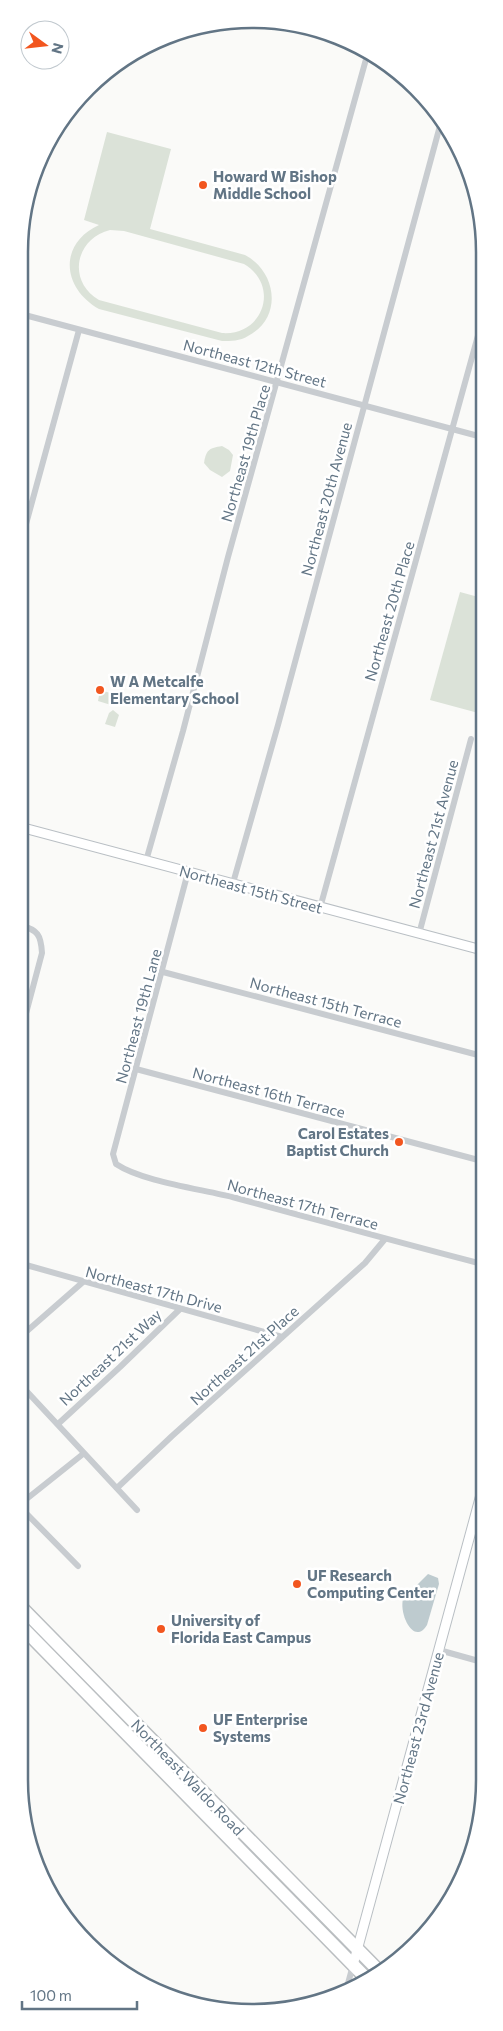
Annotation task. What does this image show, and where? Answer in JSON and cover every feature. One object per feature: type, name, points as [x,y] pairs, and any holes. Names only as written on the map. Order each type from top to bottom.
[{"type":"highway","name":"Northeast Waldo Road","points":[[28,1614],[375,1967]]},
{"type":"highway","name":"Northeast Waldo Road","points":[[28,1633],[362,1974]]},
{"type":"highway","points":[[249,1858],[259,1849]]},
{"type":"main road","name":"Northeast 15th Street","points":[[28,829],[476,948]]},
{"type":"main road","name":"Northeast 23rd Avenue","points":[[353,1965],[476,1516]]},
{"type":"street","name":"Northeast 19th Place","points":[[146,861],[183,732],[228,557],[366,59]]},
{"type":"street","name":"Northeast 20th Avenue","points":[[233,883],[278,725],[439,129]]},
{"type":"street","name":"Northeast 12th Street","points":[[28,316],[278,381],[476,435]]},
{"type":"street","points":[[28,517],[79,330]]},
{"type":"street","name":"Northeast 20th Place","points":[[320,908],[476,343]]},
{"type":"street","name":"Northeast 21st Avenue","points":[[419,934],[471,739]]},
{"type":"street","name":"Northeast 19th Lane","points":[[118,1166],[113,1154],[163,972],[188,872]]},
{"type":"street","points":[[28,929],[35,931],[40,937],[42,953],[28,1001]]},
{"type":"street","name":"Northeast 15th Terrace","points":[[163,972],[476,1054]]},
{"type":"street","name":"Northeast 16th Terrace","points":[[136,1069],[476,1159]]},
{"type":"street","name":"Northeast 17th Terrace","points":[[118,1166],[136,1174],[235,1198],[476,1262]]},
{"type":"street","name":"Northeast 21st Place","points":[[117,1488],[172,1436],[365,1263],[385,1239]]},
{"type":"street","name":"Northeast 17th Drive","points":[[28,1267],[282,1337]]},
{"type":"street","points":[[28,1330],[83,1282]]},
{"type":"street","name":"Northeast 21st Way","points":[[58,1424],[180,1308]]},
{"type":"street","points":[[28,1392],[138,1510]]},
{"type":"street","points":[[28,1498],[84,1454]]},
{"type":"street","points":[[28,1514],[78,1566]]},
{"type":"street","points":[[439,1650],[476,1660]]},
{"type":"street","points":[[349,1981],[353,1965]]},
{"type":"shaded area","points":[[107,132],[171,149],[150,229],[245,255],[256,263],[264,272],[272,295],[271,307],[267,318],[259,328],[245,338],[222,341],[99,309],[78,290],[72,278],[71,254],[76,243],[86,233],[99,225],[84,220]],"holes":[[[110,230],[124,231],[244,264],[255,273],[262,284],[264,296],[262,308],[257,318],[248,326],[236,332],[222,333],[99,300],[89,292],[82,282],[79,272],[79,261],[89,242],[98,235]]]},
{"type":"shaded area","points":[[222,446],[233,455],[230,471],[222,477],[210,470],[204,463],[209,450]]},
{"type":"shaded area","points":[[460,592],[476,596],[476,712],[430,700]]},
{"type":"shaded area","points":[[100,690],[114,694],[111,705],[98,701]]},
{"type":"shaded area","points":[[113,710],[119,715],[115,727],[105,724],[109,713]]},
{"type":"shaded area","points":[[428,1574],[438,1578],[439,1584],[427,1625],[422,1631],[417,1632],[405,1620],[402,1606],[403,1599]]},
{"type":"place","name":"Howard W Bishop Middle School","points":[[203,185]]},
{"type":"place","name":"W A Metcalfe Elementary School","points":[[100,690]]},
{"type":"place","name":"Carol Estates Baptist Church","points":[[399,1142]]},
{"type":"place","name":"UF Research Computing Center","points":[[297,1584]]},
{"type":"place","name":"University of Florida East Campus","points":[[161,1629]]},
{"type":"place","name":"UF Enterprise Systems","points":[[203,1728]]}]
